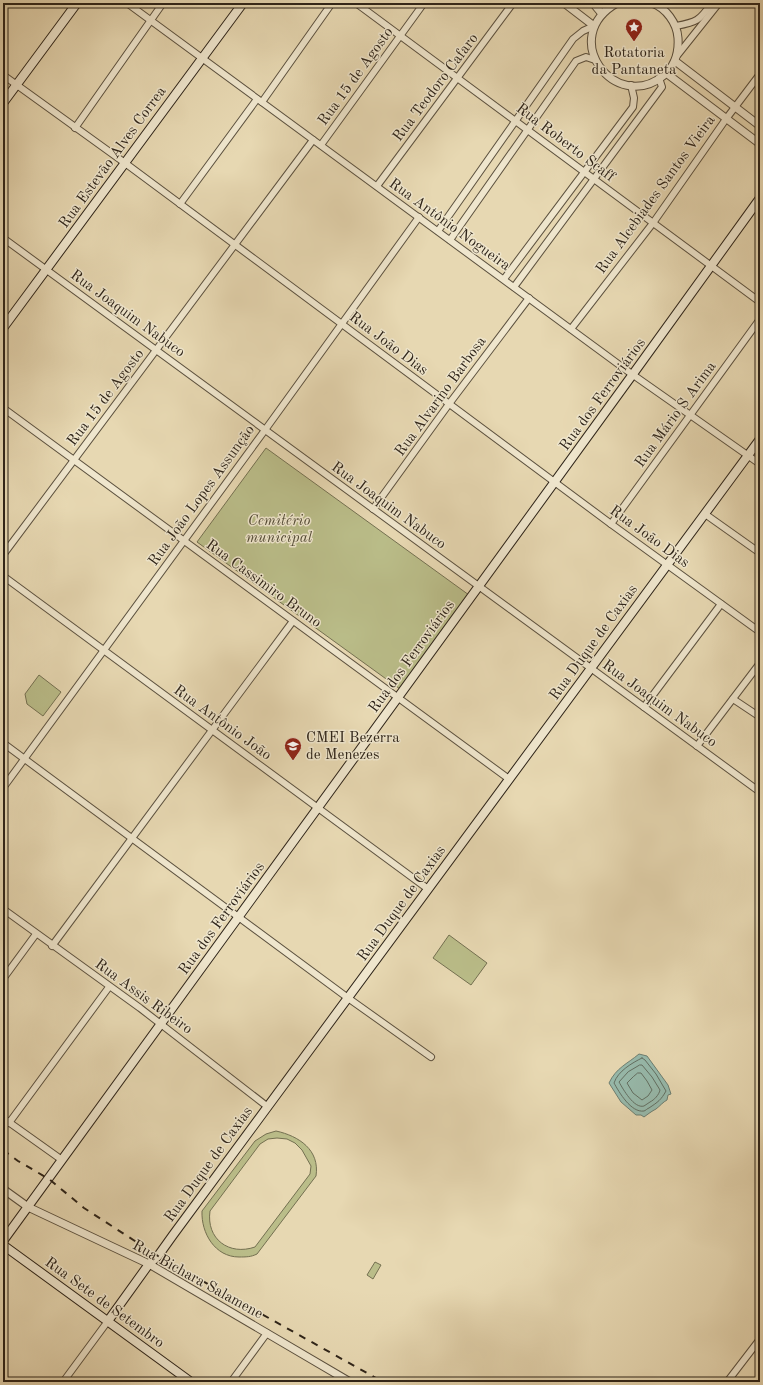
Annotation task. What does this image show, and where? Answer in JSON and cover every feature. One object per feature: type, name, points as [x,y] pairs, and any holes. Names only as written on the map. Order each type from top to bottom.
[{"type":"main road","name":"Rua Estevão Alves Correa","points":[[3,328],[243,3]]},
{"type":"main road","points":[[3,103],[75,6]]},
{"type":"main road","name":"Rua dos Ferroviários","points":[[28,1207],[760,198]]},
{"type":"main road","name":"Rua Duque de Caxias","points":[[108,1321],[148,1264],[158,1256],[760,439]]},
{"type":"main road","points":[[3,1241],[28,1207]]},
{"type":"main road","name":"Rua Sete de Setembro","points":[[3,1245],[191,1382]]},
{"type":"street","points":[[66,3],[75,6]]},
{"type":"street","name":"Rua Antônio Nogueira","points":[[127,3],[571,329],[760,464]]},
{"type":"street","points":[[75,128],[163,3]]},
{"type":"street","points":[[180,204],[332,3]]},
{"type":"street","name":"Rua Roberto Scaff","points":[[356,3],[760,302]]},
{"type":"street","name":"Rua 15 de Agosto","points":[[321,145],[424,3]]},
{"type":"street","name":"Rua Teodoro Cafaro","points":[[377,186],[514,3]]},
{"type":"street","points":[[564,3],[594,26]]},
{"type":"street","points":[[593,3],[604,9]]},
{"type":"street","points":[[617,3],[604,9],[594,26],[592,49],[595,60],[601,70],[609,77],[620,83],[631,85],[646,84],[666,74],[675,59],[719,3]]},
{"type":"street","points":[[652,3],[668,14],[676,26],[679,44],[675,59]]},
{"type":"street","points":[[676,26],[694,22],[702,18],[712,3]]},
{"type":"street","points":[[438,231],[573,40],[583,31],[594,26]]},
{"type":"street","points":[[450,240],[576,61],[586,57],[595,60]]},
{"type":"street","points":[[675,59],[760,126]]},
{"type":"street","points":[[666,74],[760,144]]},
{"type":"street","name":"Rua Alcebiades Santos Vieira","points":[[571,329],[653,223],[726,119],[760,74]]},
{"type":"street","name":"Rua João Dias","points":[[3,75],[125,163],[611,524],[760,632]]},
{"type":"street","points":[[514,287],[662,87],[660,78]]},
{"type":"street","points":[[504,279],[633,107],[634,98],[631,85]]},
{"type":"street","name":"Rua 15 de Agosto","points":[[3,555],[314,140]]},
{"type":"street","name":"Rua João Lopes Assunção","points":[[3,788],[419,217]]},
{"type":"street","name":"Rua Joaquim Nabuco","points":[[3,238],[760,792]]},
{"type":"street","name":"Rua Alvarino Barbosa","points":[[373,509],[449,404],[529,298]]},
{"type":"street","name":"Rua Mário S Arima","points":[[611,524],[760,319]]},
{"type":"street","name":"Rua Cassimiro Bruno","points":[[3,408],[509,779]]},
{"type":"street","points":[[705,514],[760,553]]},
{"type":"street","name":"Rua Antônio João","points":[[3,576],[428,889]]},
{"type":"street","points":[[644,707],[721,604]]},
{"type":"street","points":[[52,946],[293,621]]},
{"type":"street","points":[[697,746],[760,663]]},
{"type":"street","points":[[733,699],[760,717]]},
{"type":"street","points":[[3,743],[348,998],[431,1057]]},
{"type":"street","name":"Rua Assis Ribeiro","points":[[3,909],[109,986],[268,1107]]},
{"type":"street","points":[[3,979],[36,934]]},
{"type":"street","points":[[9,1123],[109,986]]},
{"type":"street","points":[[3,1118],[62,1160]]},
{"type":"street","name":"Rua Bichara Salamene","points":[[3,1189],[28,1207],[148,1264],[350,1382]]},
{"type":"street","name":"Rua Duque de Caxias","points":[[62,1382],[108,1321]]},
{"type":"street","points":[[231,1382],[267,1334]]},
{"type":"street","points":[[728,1382],[760,1339]]},
{"type":"green space","name":"Cemitério municipal","points":[[266,448],[469,595],[400,689],[197,542]]},
{"type":"green space","points":[[39,675],[61,692],[43,716],[27,704],[25,694]]},
{"type":"green space","points":[[449,935],[487,963],[471,985],[433,958]]},
{"type":"green space","points":[[276,1131],[284,1133],[293,1136],[306,1146],[315,1159],[316,1176],[257,1254],[246,1257],[230,1256],[216,1248],[211,1242],[204,1227],[202,1211],[255,1141],[266,1134]],"holes":[[[268,1139],[287,1139],[295,1143],[302,1150],[311,1166],[310,1174],[255,1247],[236,1249],[221,1243],[212,1230],[210,1211],[260,1144]]]},
{"type":"green space","points":[[375,1262],[381,1265],[373,1279],[367,1275]]},
{"type":"water","points":[[639,1054],[647,1056],[668,1085],[671,1094],[668,1095],[667,1100],[644,1117],[641,1115],[636,1115],[621,1102],[609,1083],[618,1070]]},
{"type":"railway","points":[[3,1150],[18,1161],[49,1179],[84,1208],[158,1256],[383,1382]]},
{"type":"place","name":"Rotatoria da Pantaneta","points":[[634,42]]},
{"type":"place","name":"CMEI Bezerra de Menezes","points":[[293,761]]}]
